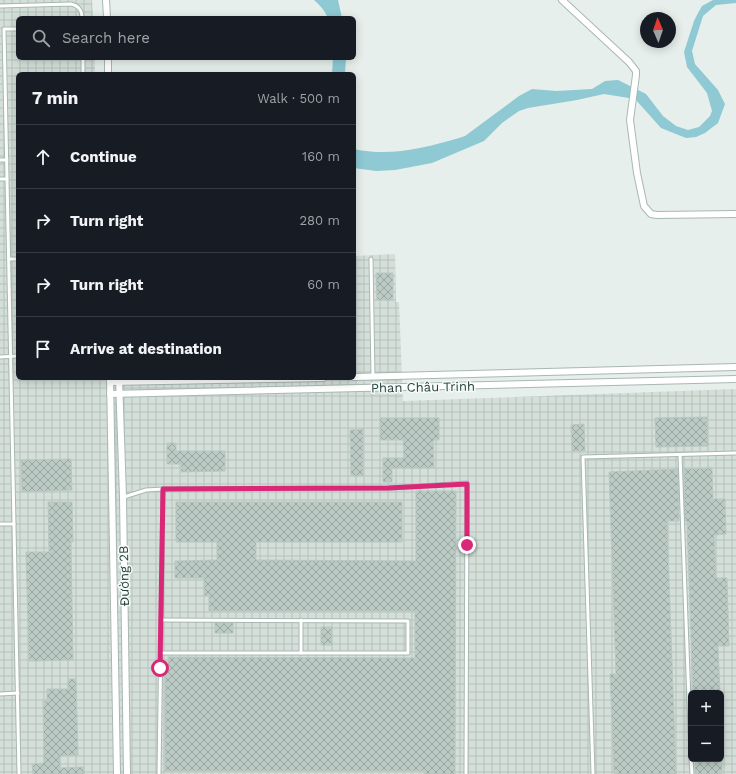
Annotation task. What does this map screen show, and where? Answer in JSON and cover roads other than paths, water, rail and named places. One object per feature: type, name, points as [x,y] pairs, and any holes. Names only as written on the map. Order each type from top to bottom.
[{"type":"street","points":[[106,0],[107,16]]},
{"type":"street","points":[[562,0],[629,62],[636,71],[630,120],[637,173],[644,206],[651,214],[736,214]]},
{"type":"street","points":[[108,60],[108,72]]},
{"type":"street","name":"Phan Châu Trinh","points":[[356,377],[736,367]]},
{"type":"street","points":[[110,380],[120,380]]},
{"type":"street","name":"Đường 2B","points":[[110,380],[118,774]]},
{"type":"street","name":"Đường 2B","points":[[120,380],[127,774]]},
{"type":"street","name":"Phan Châu Trinh","points":[[110,394],[736,380]]},
{"type":"lane","points":[[0,6],[71,4],[79,8],[82,16]]},
{"type":"lane","points":[[16,28],[4,29],[19,774]]},
{"type":"lane","points":[[83,60],[83,72]]},
{"type":"lane","points":[[0,160],[7,160]]},
{"type":"lane","points":[[0,179],[7,179]]},
{"type":"lane","points":[[9,259],[16,259]]},
{"type":"lane","points":[[371,259],[373,377]]},
{"type":"lane","points":[[0,357],[16,356]]},
{"type":"lane","points":[[593,774],[583,458],[736,453]]},
{"type":"lane","points":[[680,455],[690,726]]},
{"type":"lane","points":[[123,497],[146,490],[163,489],[389,488],[467,484],[466,774]]},
{"type":"lane","points":[[159,774],[163,489]]},
{"type":"lane","points":[[0,524],[14,524]]},
{"type":"lane","points":[[161,620],[408,621],[408,653],[161,653]]},
{"type":"lane","points":[[301,620],[301,653]]},
{"type":"lane","points":[[0,694],[18,693]]},
{"type":"lane","points":[[691,762],[692,774]]},
{"type":"water","points":[[314,0],[338,0],[342,16],[327,16],[322,8]]},
{"type":"water","points":[[713,0],[736,0],[736,3],[716,5],[703,16],[692,51],[695,64],[718,90],[725,104],[718,123],[705,133],[696,137],[686,138],[661,128],[635,99],[604,94],[519,111],[502,123],[484,141],[432,163],[395,170],[376,171],[356,168],[356,149],[394,152],[420,148],[465,136],[519,96],[532,89],[556,91],[592,89],[605,81],[618,80],[646,94],[663,116],[676,126],[688,130],[699,127],[710,116],[712,111],[707,93],[687,67],[684,52],[694,21],[702,6]]},
{"type":"water","points":[[333,60],[346,60],[345,72],[332,72]]}]
